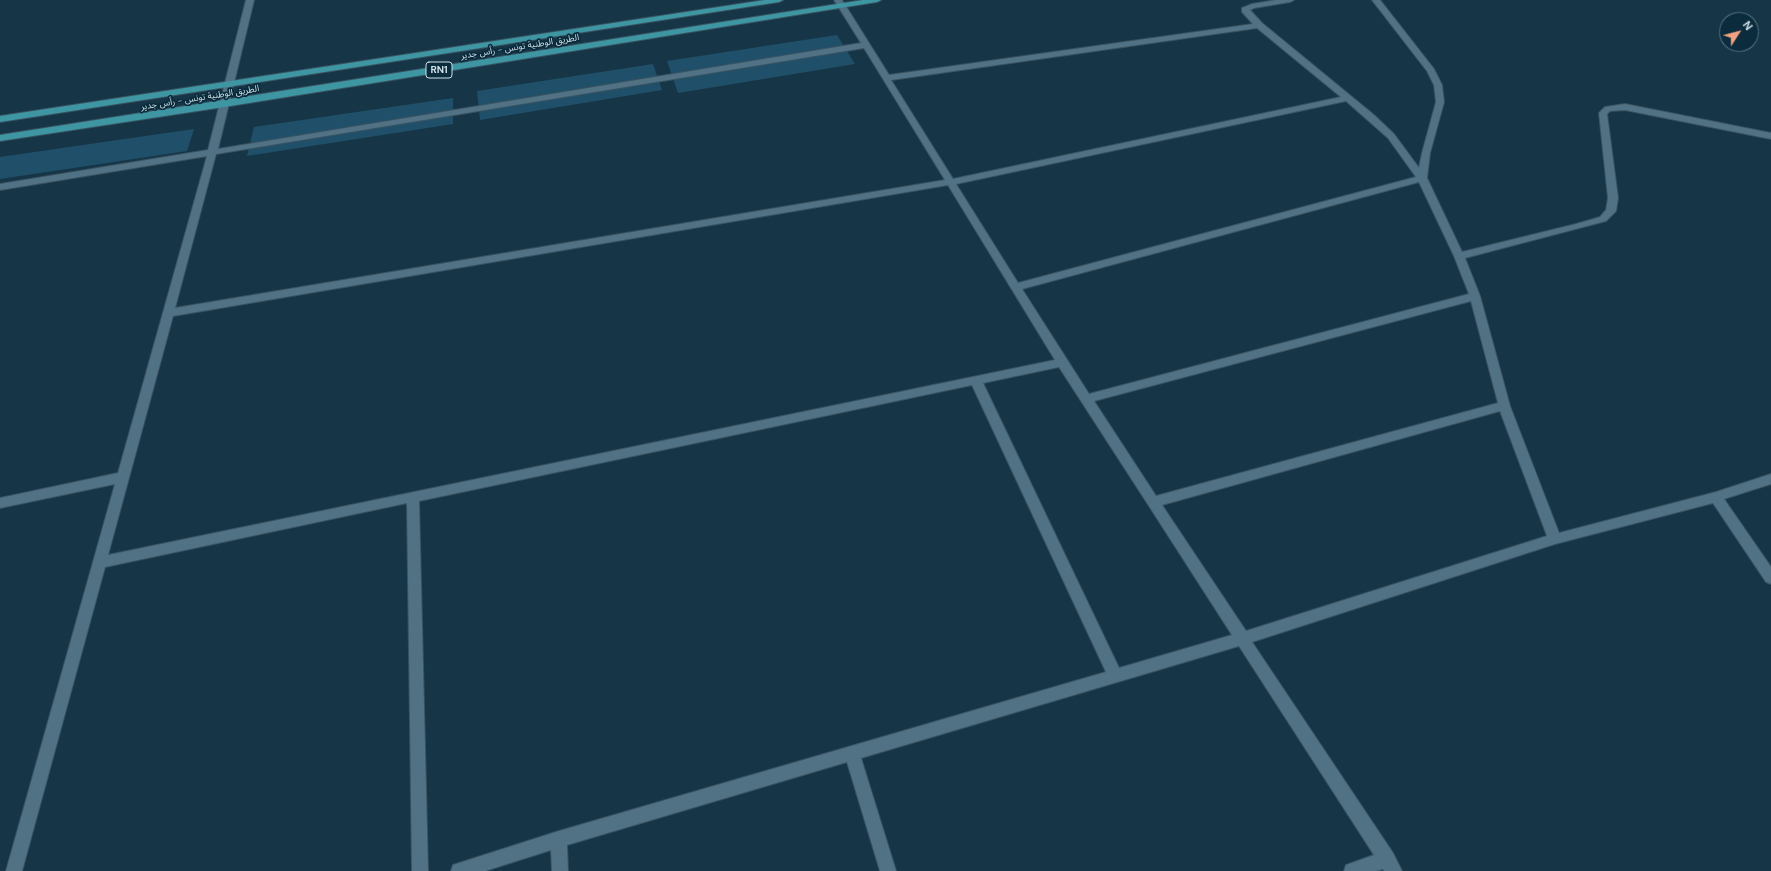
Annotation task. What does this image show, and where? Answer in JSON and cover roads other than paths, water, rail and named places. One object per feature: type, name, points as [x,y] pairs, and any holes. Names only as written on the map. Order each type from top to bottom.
[{"type":"main road","name":"الطريق الوطنية تونس - رأس جدير","points":[[0,119],[229,86],[779,0]]},
{"type":"main road","name":"الطريق الوطنية تونس - رأس جدير","points":[[0,138],[224,104],[840,3],[877,0]]},
{"type":"street","points":[[14,871],[169,313],[212,154],[250,0]]},
{"type":"street","points":[[1290,0],[1246,8],[1245,10],[1259,25],[1371,117],[1391,136],[1422,178],[1459,256],[1475,296],[1504,406],[1555,539]]},
{"type":"street","points":[[1376,0],[1422,59],[1438,85],[1440,102],[1426,153],[1422,178]]},
{"type":"street","points":[[840,3],[1062,362],[1241,639],[1390,865],[1352,871]]},
{"type":"street","points":[[887,78],[1259,25]]},
{"type":"street","points":[[0,187],[212,154],[865,45]]},
{"type":"street","points":[[169,313],[950,182],[1347,98]]},
{"type":"street","points":[[1459,256],[1603,219],[1611,211],[1613,198],[1603,113],[1608,109],[1625,107],[1771,136]]},
{"type":"street","points":[[1016,287],[1422,178]]},
{"type":"street","points":[[1086,399],[1475,296]]},
{"type":"street","points":[[101,562],[1062,362]]},
{"type":"street","points":[[976,380],[1115,676]]},
{"type":"street","points":[[1153,502],[1504,406]]},
{"type":"street","points":[[0,503],[124,477]]},
{"type":"street","points":[[459,871],[559,839],[1241,639],[1555,539],[1716,497],[1771,479]]},
{"type":"street","points":[[413,496],[420,871]]},
{"type":"street","points":[[1716,497],[1771,578]]},
{"type":"street","points":[[852,753],[888,871]]},
{"type":"street","points":[[559,839],[560,871]]}]
